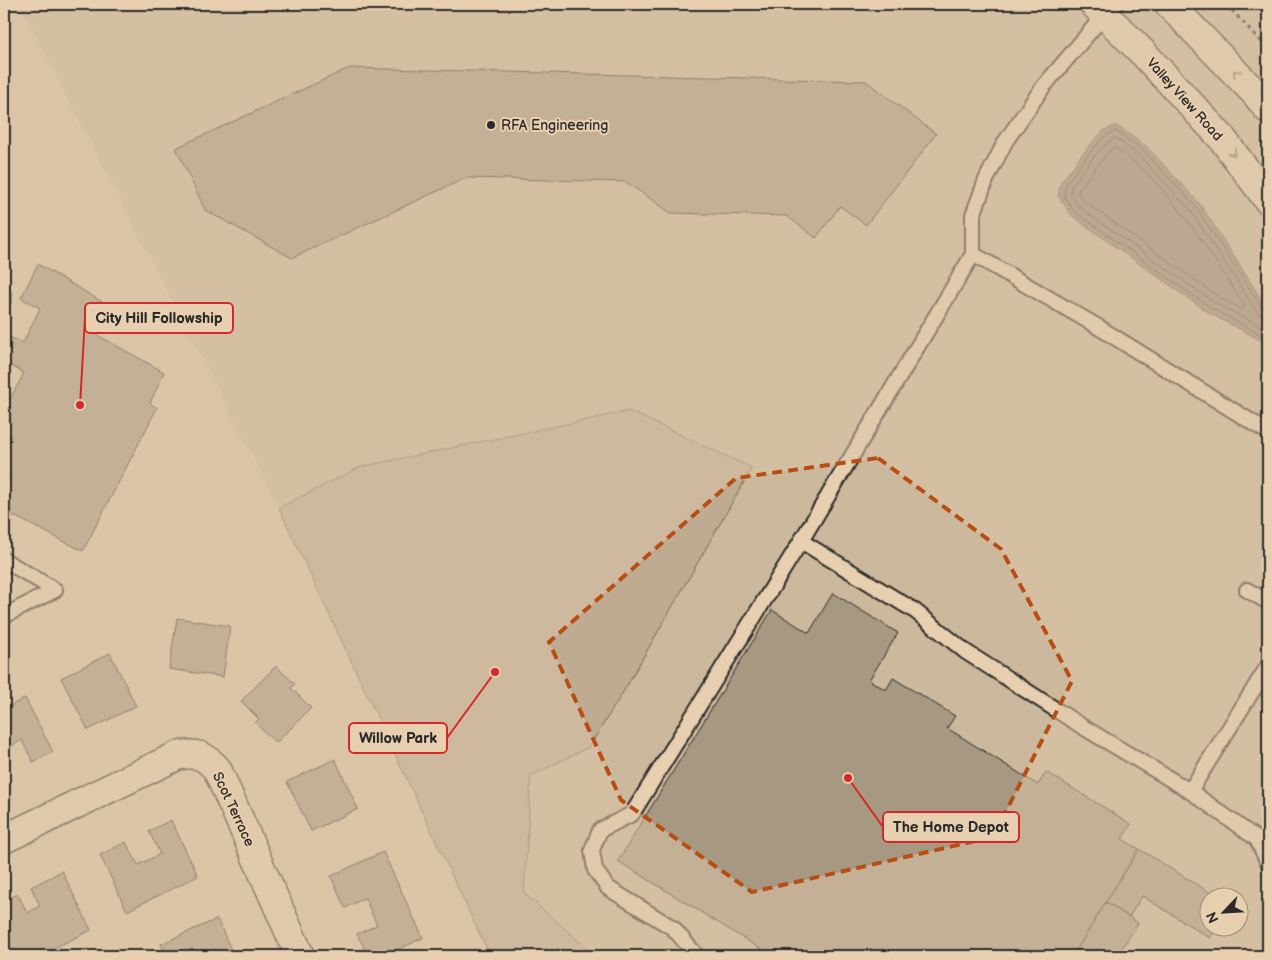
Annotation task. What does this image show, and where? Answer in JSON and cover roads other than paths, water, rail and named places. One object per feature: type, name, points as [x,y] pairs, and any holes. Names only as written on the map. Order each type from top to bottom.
[{"type":"street","points":[[1169,4],[1255,93],[1268,109]]},
{"type":"street","name":"Valley View Road","points":[[1105,7],[1144,54],[1221,137],[1268,200]]},
{"type":"street","name":"Scot Terrace","points":[[4,839],[179,755],[192,754],[207,758],[217,769],[300,956]]},
{"type":"lane","points":[[697,956],[673,928],[608,888],[595,870],[592,850],[600,830],[632,814],[801,541],[973,254],[973,215],[986,180],[1006,142],[1043,87],[1105,7]]},
{"type":"lane","points":[[973,254],[1095,325],[1268,432]]},
{"type":"lane","points":[[801,541],[915,611],[966,652],[1084,727],[1190,791],[1257,838],[1268,863]]},
{"type":"lane","points":[[4,560],[55,590],[4,616]]},
{"type":"lane","points":[[1247,590],[1268,602]]},
{"type":"lane","points":[[1190,791],[1268,666]]},
{"type":"water","points":[[1116,125],[1147,147],[1200,204],[1268,309],[1268,341],[1264,342],[1209,313],[1072,216],[1058,196],[1061,182],[1082,154],[1103,131]]},
{"type":"place","name":"RFA Engineering","points":[[491,125]]},
{"type":"place","name":"City Hill Followship","points":[[80,405]]},
{"type":"place","name":"Willow Park","points":[[495,672]]},
{"type":"place","name":"The Home Depot","points":[[848,778]]}]
